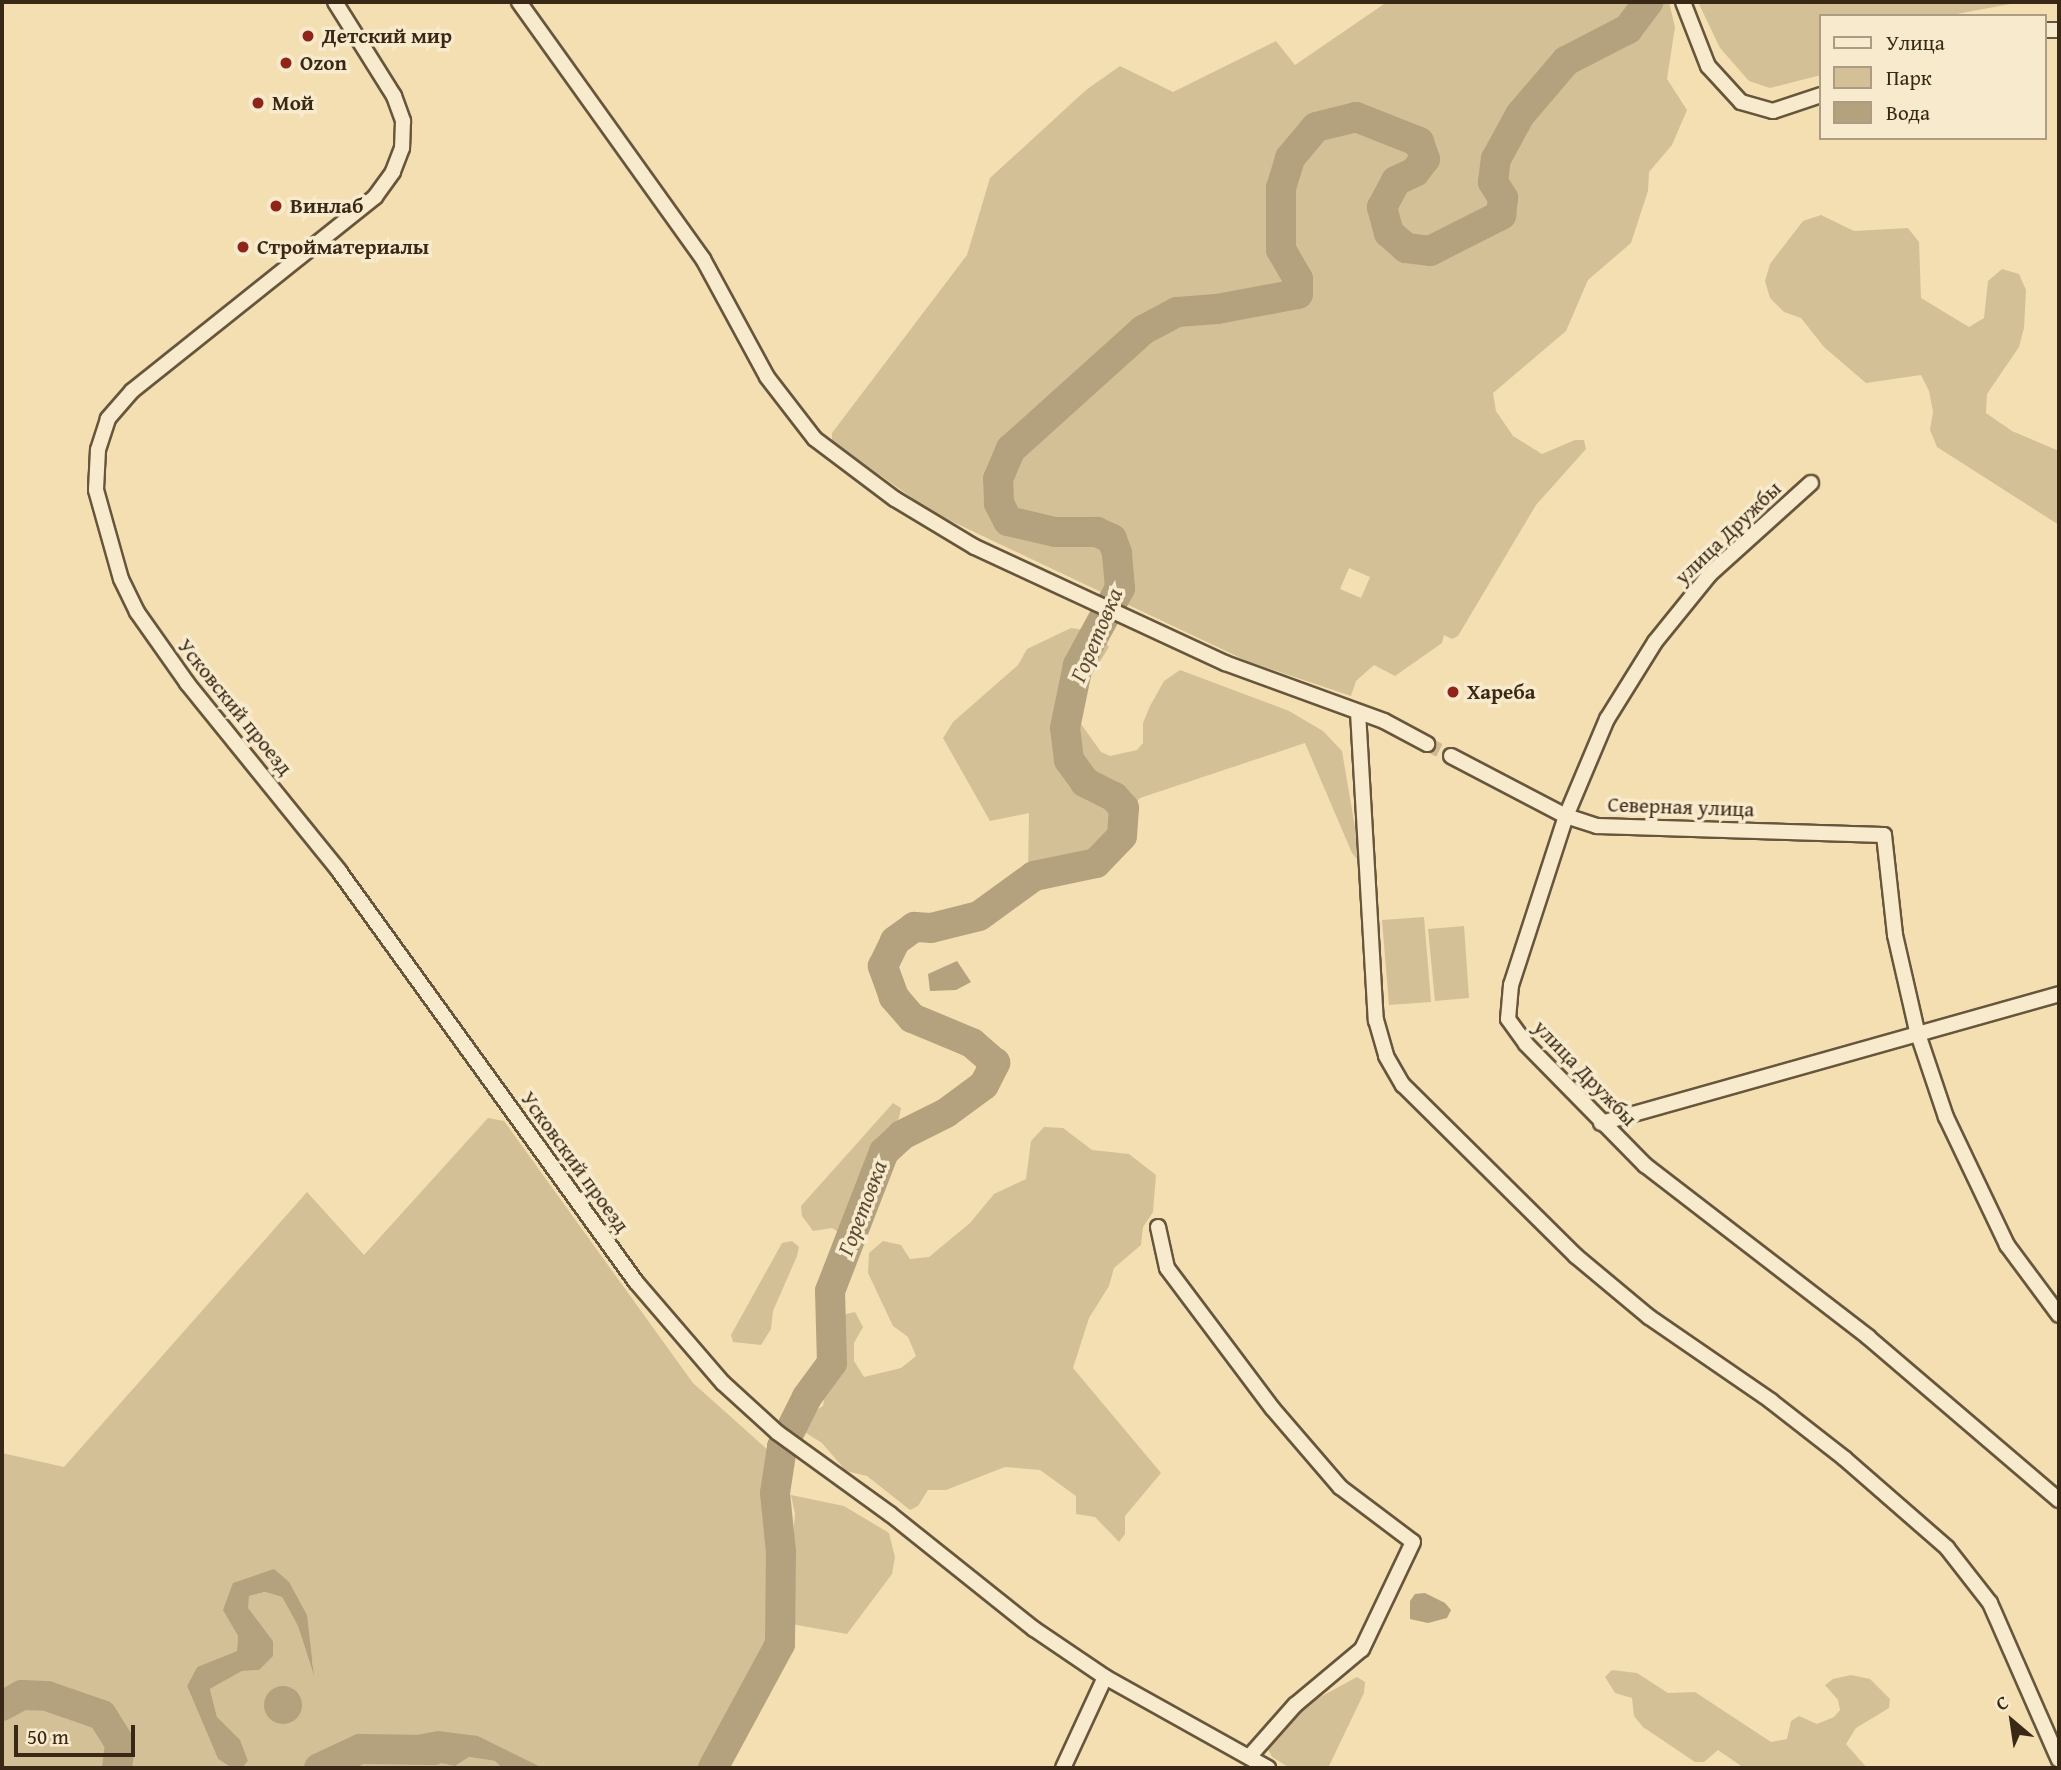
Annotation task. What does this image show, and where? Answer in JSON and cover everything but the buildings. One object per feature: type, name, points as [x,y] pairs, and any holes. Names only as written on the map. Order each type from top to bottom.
[{"type":"street","name":"Усковский проезд","points":[[335,2],[375,61],[402,121],[402,148],[393,173],[375,197],[345,224],[138,386],[108,419],[98,450],[96,490],[121,579],[158,645],[339,871],[644,1293],[723,1383],[778,1433],[1034,1629],[1105,1677],[1268,1768]]},
{"type":"street","points":[[519,2],[703,259],[767,377],[806,430],[929,520],[975,547],[1225,663],[1358,712],[1427,744]]},
{"type":"street","points":[[1682,2],[1708,66],[1741,102],[1773,111],[1820,95]]},
{"type":"street","name":"улица Дружбы","points":[[1811,483],[1710,574],[1655,642],[1607,719],[1566,816],[1511,985],[1508,1019],[1526,1044],[1645,1165],[1868,1337],[2059,1500]]},
{"type":"street","points":[[1358,712],[1376,1020],[1386,1056],[1403,1084],[1576,1256],[1649,1317],[1771,1401],[1844,1458],[1947,1548],[1990,1603],[2059,1760]]},
{"type":"street","name":"Северная улица","points":[[1451,755],[1566,816],[1597,825],[1884,835],[1895,935],[1917,1031]]},
{"type":"street","points":[[1601,1123],[1917,1031],[2059,994]]},
{"type":"street","points":[[1917,1031],[1946,1117],[1976,1186],[2007,1245],[2059,1315]]},
{"type":"street","points":[[1158,1227],[1167,1268],[1272,1409],[1340,1487],[1413,1542],[1362,1649],[1295,1705],[1249,1757]]},
{"type":"street","points":[[1063,1768],[1105,1677]]},
{"type":"green space","points":[[1387,2],[1669,2],[1675,27],[1667,79],[1687,110],[1672,145],[1649,172],[1648,191],[1631,243],[1588,280],[1566,331],[1493,393],[1496,411],[1513,436],[1542,454],[1575,440],[1584,440],[1586,449],[1536,505],[1458,636],[1452,639],[1444,635],[1442,643],[1395,676],[1374,665],[1356,681],[1351,696],[1247,661],[932,512],[832,441],[832,433],[967,255],[990,178],[1086,90],[1120,66],[1173,92],[1276,41],[1295,65]],"holes":[[[1349,568],[1370,577],[1361,598],[1340,589]]]},
{"type":"green space","points":[[1698,2],[2021,2],[1957,14],[1820,14],[1820,75],[1770,88],[1749,81],[1720,48]]},
{"type":"green space","points":[[1821,215],[1854,231],[1908,228],[1919,242],[1921,298],[1969,327],[1984,318],[1988,281],[2002,269],[2019,274],[2026,290],[2024,328],[2019,347],[1987,394],[1986,413],[2012,431],[2059,451],[2059,525],[1937,447],[1930,430],[1933,412],[1929,391],[1921,375],[1866,383],[1824,347],[1801,318],[1784,312],[1770,298],[1765,281],[1770,264],[1803,221]]},
{"type":"green space","points":[[1071,628],[1098,632],[1109,647],[1080,694],[1079,721],[1101,752],[1110,756],[1137,750],[1143,743],[1143,723],[1150,706],[1164,681],[1180,670],[1289,711],[1323,731],[1342,751],[1360,857],[1357,859],[1352,853],[1305,743],[1140,798],[1097,855],[1028,873],[1029,813],[990,821],[943,738],[953,722],[1018,665],[1027,649]]},
{"type":"green space","points":[[1424,917],[1431,1002],[1389,1005],[1382,920]]},
{"type":"green space","points":[[1464,926],[1469,998],[1435,1001],[1428,929]]},
{"type":"green space","points":[[893,1103],[901,1108],[899,1118],[860,1184],[857,1202],[840,1233],[832,1228],[813,1231],[802,1216],[801,1206]]},
{"type":"green space","points":[[488,1118],[504,1121],[693,1383],[769,1451],[765,1472],[773,1537],[771,1625],[753,1682],[722,1741],[731,1756],[728,1768],[543,1768],[478,1736],[392,1744],[401,1760],[409,1757],[455,1766],[469,1757],[495,1761],[502,1768],[242,1768],[248,1761],[217,1717],[210,1689],[242,1671],[259,1670],[273,1641],[247,1608],[249,1596],[265,1592],[282,1597],[297,1623],[274,1569],[224,1610],[238,1636],[237,1651],[197,1667],[187,1686],[218,1759],[232,1768],[2,1768],[2,1453],[64,1467],[307,1192],[364,1255]],"holes":[[[299,1630],[313,1663],[313,1673]]]},
{"type":"green space","points":[[1044,1127],[1063,1128],[1092,1150],[1129,1154],[1156,1175],[1153,1212],[1143,1227],[1141,1245],[1114,1268],[1109,1286],[1089,1318],[1073,1368],[1161,1473],[1125,1516],[1125,1534],[1119,1542],[1095,1517],[1076,1514],[1076,1496],[1040,1470],[1005,1467],[946,1490],[928,1490],[918,1506],[910,1510],[867,1476],[846,1471],[822,1443],[806,1433],[807,1415],[823,1406],[837,1316],[855,1312],[863,1327],[854,1343],[854,1361],[864,1377],[901,1368],[916,1356],[908,1337],[893,1326],[868,1273],[869,1253],[883,1241],[901,1245],[910,1259],[929,1257],[970,1223],[994,1194],[1026,1179],[1031,1141]]},
{"type":"green space","points":[[792,1241],[799,1247],[797,1256],[773,1311],[771,1329],[761,1345],[733,1342],[731,1335],[782,1243]]},
{"type":"green space","points":[[791,1495],[844,1506],[889,1533],[895,1557],[892,1574],[847,1634],[791,1624],[787,1606],[795,1514]]},
{"type":"green space","points":[[1612,1670],[1637,1673],[1668,1693],[1695,1692],[1771,1742],[1787,1739],[1791,1721],[1799,1716],[1817,1724],[1834,1717],[1840,1710],[1838,1700],[1825,1685],[1833,1679],[1851,1675],[1870,1679],[1890,1699],[1889,1708],[1856,1728],[1846,1744],[1867,1768],[1744,1768],[1718,1750],[1704,1762],[1695,1762],[1643,1727],[1634,1716],[1632,1698],[1615,1693],[1605,1677]]},
{"type":"green space","points":[[1357,1677],[1365,1682],[1364,1693],[1328,1768],[1290,1768],[1272,1757],[1268,1749],[1270,1740],[1311,1702]]},
{"type":"water","points":[[957,961],[971,982],[956,990],[930,991],[928,974]]},
{"type":"water","points":[[274,1569],[289,1582],[307,1615],[314,1676],[298,1626],[282,1597],[265,1592],[249,1596],[248,1608],[273,1641],[273,1656],[259,1670],[242,1671],[210,1689],[217,1717],[240,1740],[248,1761],[242,1768],[232,1768],[218,1759],[187,1686],[197,1667],[237,1651],[238,1636],[223,1610],[233,1583]]},
{"type":"water","points":[[1425,1593],[1445,1603],[1451,1610],[1447,1618],[1428,1623],[1410,1619],[1410,1601],[1415,1594]]},
{"type":"water","points":[[283,1686],[296,1692],[302,1705],[296,1718],[283,1724],[270,1718],[264,1705],[270,1692]]},
{"type":"water","points":[[438,1731],[478,1736],[543,1768],[502,1768],[495,1761],[469,1757],[455,1766],[409,1757],[400,1760],[385,1741]]},
{"type":"waterway","name":"Горетовка","points":[[713,1768],[780,1644],[781,1552],[775,1493],[782,1447],[807,1397],[832,1363],[830,1291],[884,1152],[902,1135],[946,1113],[984,1085],[995,1063],[972,1043],[912,1018],[894,997],[883,966],[895,941],[914,927],[931,928],[979,916],[1034,876],[1096,863],[1122,836],[1124,808],[1114,797],[1085,782],[1069,760],[1065,728],[1078,665],[1120,588],[1117,553],[1112,539],[1097,532],[1055,532],[1008,521],[999,503],[998,479],[1011,449],[1143,330],[1177,312],[1217,309],[1298,294],[1298,279],[1281,250],[1281,188],[1290,158],[1316,127],[1356,117],[1419,142],[1425,159],[1415,172],[1396,181],[1382,207],[1389,233],[1406,248],[1430,251],[1501,215],[1503,198],[1493,182],[1496,159],[1520,115],[1566,61],[1628,29],[1648,2]]},
{"type":"waterway","name":"Горетовка","points":[[2,1706],[22,1695],[47,1696],[102,1715],[120,1744],[117,1768]]},
{"type":"waterway","name":"Горетовка","points":[[319,1768],[360,1749],[434,1750]]},
{"type":"tunnel","points":[[1427,744],[1451,756]]},
{"type":"place","name":"Детский мир","points":[[308,36]]},
{"type":"place","name":"Ozon","points":[[286,63]]},
{"type":"place","name":"Мой","points":[[258,103]]},
{"type":"place","name":"Винлаб","points":[[276,206]]},
{"type":"place","name":"Стройматериалы","points":[[243,247]]},
{"type":"place","name":"Хареба","points":[[1453,692]]}]
